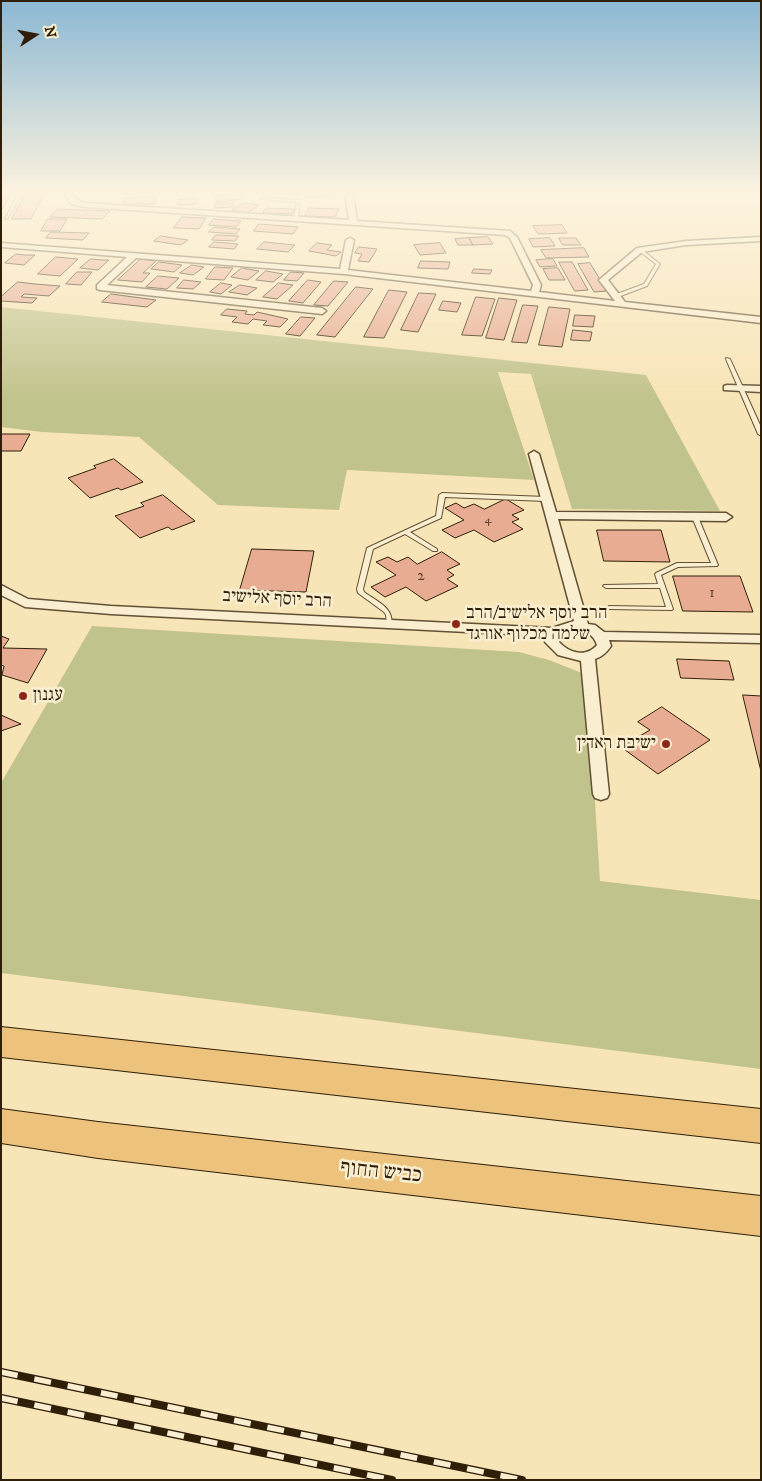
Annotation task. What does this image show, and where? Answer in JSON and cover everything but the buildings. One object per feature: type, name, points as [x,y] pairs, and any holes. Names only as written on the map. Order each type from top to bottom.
[{"type":"highway","points":[[12,1042],[761,1126]]},
{"type":"highway","name":"כביש החוף","points":[[1,1126],[98,1140],[761,1216]]},
{"type":"street","points":[[125,263],[100,287],[322,311]]},
{"type":"street","points":[[227,263],[344,272],[761,320]]},
{"type":"street","points":[[344,272],[346,263]]},
{"type":"street","points":[[526,263],[537,285],[534,293]]},
{"type":"street","points":[[622,304],[603,280],[624,263]]},
{"type":"street","points":[[726,388],[761,389]]},
{"type":"street","points":[[534,454],[582,626]]},
{"type":"street","points":[[551,515],[726,517]]},
{"type":"street","name":"הרב יוסף אלישיב","points":[[1,590],[25,603],[111,610],[554,632]]},
{"type":"street","points":[[602,636],[604,646],[601,651],[588,657],[569,656],[555,648],[552,642],[554,632],[566,626],[582,626],[596,631],[602,636],[761,639]]},
{"type":"street","points":[[588,657],[601,794]]},
{"type":"lane","points":[[616,296],[646,285],[657,263]]},
{"type":"lane","points":[[728,359],[761,434]]},
{"type":"lane","points":[[389,624],[389,615],[386,611],[361,593],[360,588],[370,548],[439,517],[442,496],[546,499]]},
{"type":"lane","points":[[609,608],[670,609],[658,574],[677,565],[714,566],[695,517]]},
{"type":"lane","points":[[406,532],[435,550]]},
{"type":"lane","points":[[606,586],[662,586]]},
{"type":"green space","points":[[1,307],[646,375],[720,511],[572,509],[531,374],[498,372],[534,480],[347,470],[339,510],[218,505],[139,437],[42,432],[1,427]]},
{"type":"green space","points":[[92,626],[519,652],[549,660],[587,675],[600,881],[761,900],[761,1069],[1,973],[1,783]]},
{"type":"railway","points":[[1,1372],[522,1480]]},
{"type":"railway","points":[[1,1398],[392,1480]]},
{"type":"place","name":"הרב יוסף אלישיב/הרב שלמה מכלוף אורגד","points":[[456,624]]},
{"type":"place","name":"עגנון","points":[[23,696]]},
{"type":"place","name":"ישיבת ראדין","points":[[666,744]]}]
